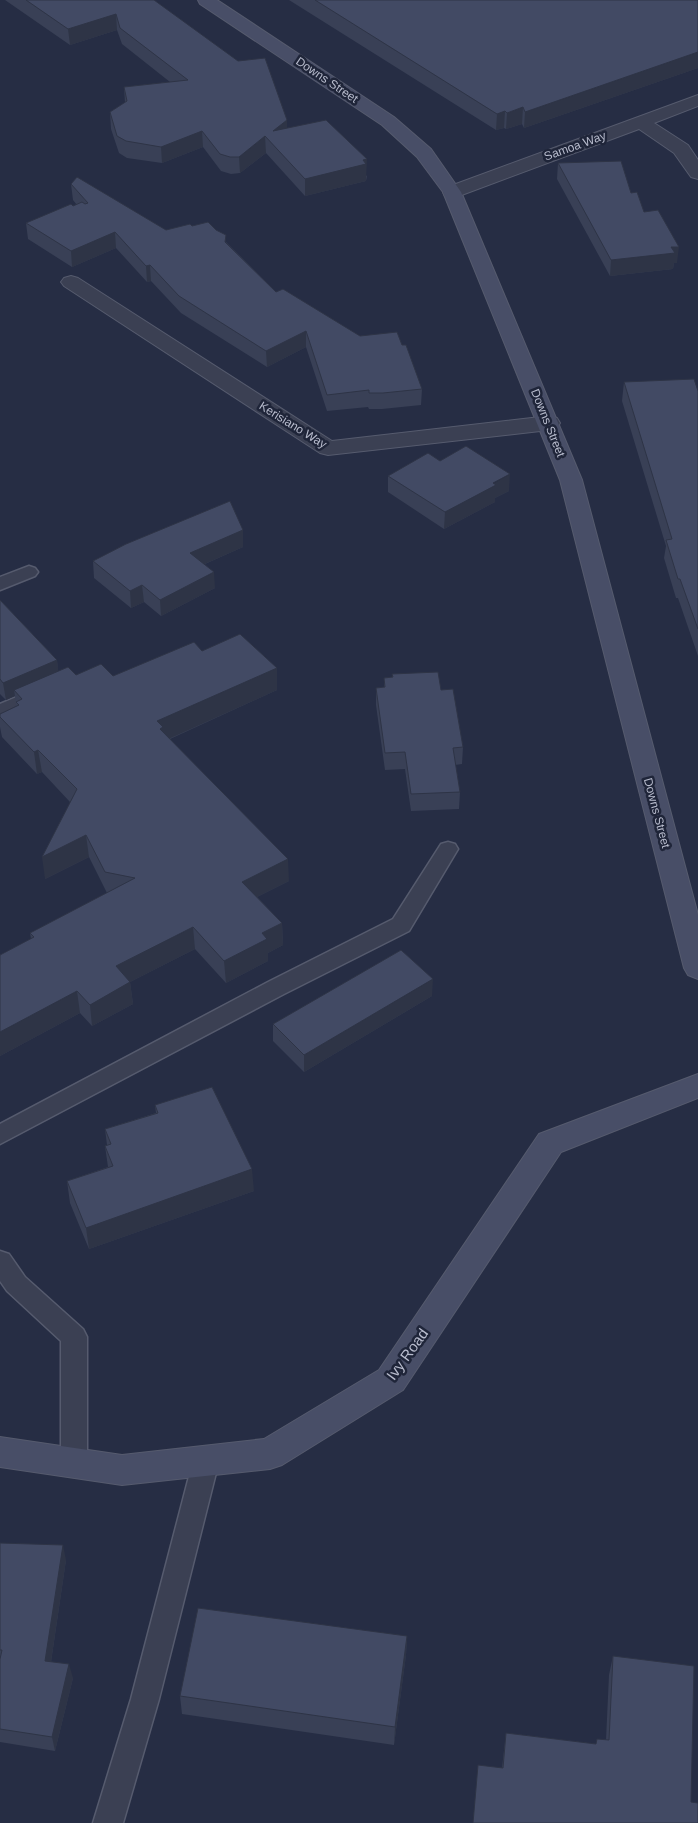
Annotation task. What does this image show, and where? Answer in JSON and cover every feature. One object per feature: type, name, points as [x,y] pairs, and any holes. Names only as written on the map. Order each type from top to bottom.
[{"type":"main road","name":"Downs Street","points":[[206,0],[388,121],[424,153],[452,192],[571,480],[698,968]]},
{"type":"main road","name":"Ivy Road","points":[[0,1452],[122,1470],[270,1454],[391,1380],[550,1143],[698,1086]]},
{"type":"street","name":"Samoa Way","points":[[452,192],[698,100]]},
{"type":"street","points":[[641,122],[681,149],[698,173]]},
{"type":"street","name":"Kerisiano Way","points":[[71,282],[328,448],[549,424]]},
{"type":"lane","points":[[0,584],[29,572]]},
{"type":"lane","points":[[0,712],[60,685]]},
{"type":"lane","points":[[0,1135],[276,988],[401,925],[448,849]]},
{"type":"lane","points":[[0,1261],[16,1284],[74,1337],[74,1463]]},
{"type":"lane","points":[[108,1823],[145,1699],[206,1461]]},
{"type":"building","points":[[26,0],[154,0],[238,61],[265,58],[287,120],[273,131],[326,120],[367,159],[363,160],[366,164],[305,179],[265,136],[239,157],[220,154],[202,131],[161,147],[126,141],[117,136],[110,112],[127,101],[124,87],[188,80],[120,28],[116,14],[68,29]]},
{"type":"building","points":[[315,0],[698,0],[698,52],[525,112],[523,107],[507,113],[505,111],[497,114]]},
{"type":"building","points":[[621,161],[631,193],[637,192],[644,212],[658,210],[679,247],[671,247],[675,253],[611,260],[558,163]]},
{"type":"building","points":[[77,177],[166,230],[208,222],[216,230],[226,235],[225,242],[276,292],[283,289],[360,336],[397,332],[402,345],[406,345],[422,389],[383,393],[369,393],[369,390],[327,395],[306,331],[266,351],[179,296],[150,265],[146,266],[115,232],[71,251],[26,223],[71,204],[73,206],[82,202],[88,203],[71,184]]},
{"type":"building","points":[[694,379],[698,391],[698,629],[680,579],[678,579],[666,540],[672,539],[624,382]]},
{"type":"building","points":[[466,446],[510,474],[493,483],[496,485],[445,512],[388,476],[428,453],[440,461]]},
{"type":"building","points":[[230,501],[243,530],[190,553],[214,572],[160,600],[142,585],[130,591],[93,561],[126,544]]},
{"type":"building","points":[[0,600],[57,660],[3,683],[0,679]]},
{"type":"building","points":[[240,634],[277,668],[157,721],[163,727],[160,729],[288,859],[242,882],[282,923],[262,933],[267,939],[224,961],[193,927],[116,966],[130,982],[90,1005],[77,991],[0,1032],[0,955],[34,937],[30,933],[135,878],[105,872],[86,835],[42,857],[77,789],[38,750],[34,752],[0,717],[0,714],[19,705],[16,702],[22,699],[14,690],[68,667],[76,675],[101,664],[113,676],[194,642],[202,651]]},
{"type":"building","points":[[438,672],[441,690],[453,689],[463,747],[453,748],[460,792],[411,794],[405,752],[385,753],[376,688],[385,687],[384,678],[393,677],[392,674]]},
{"type":"building","points":[[401,950],[433,979],[304,1055],[273,1024]]},
{"type":"building","points":[[212,1087],[252,1169],[86,1228],[67,1181],[113,1166],[105,1146],[111,1144],[105,1129],[158,1113],[155,1105]]},
{"type":"building","points":[[0,1543],[63,1545],[45,1661],[69,1664],[52,1737],[0,1729],[0,1659],[2,1650],[0,1650]]},
{"type":"building","points":[[198,1608],[407,1636],[395,1727],[180,1696]]},
{"type":"building","points":[[613,1656],[694,1666],[691,1802],[698,1803],[698,1823],[473,1823],[478,1765],[503,1768],[506,1733],[596,1744],[597,1739],[609,1740]]}]
